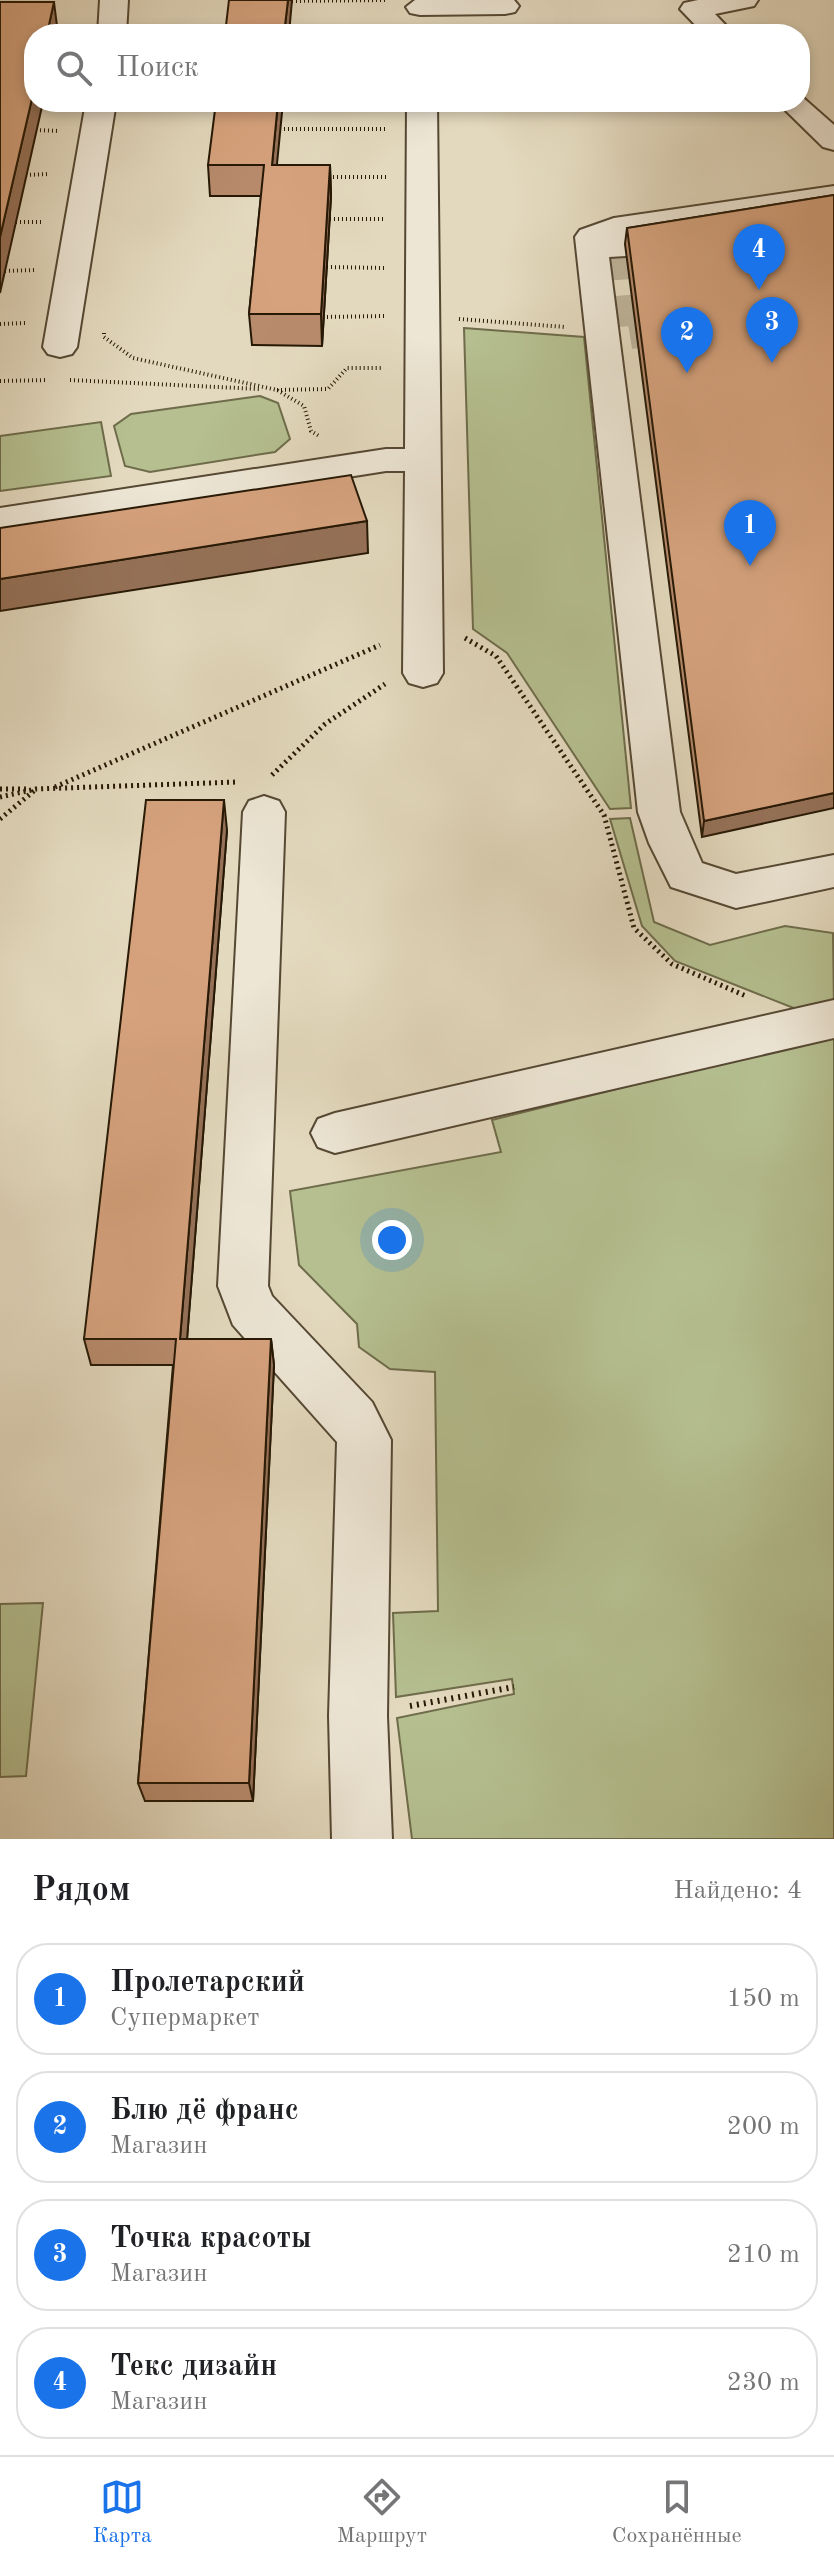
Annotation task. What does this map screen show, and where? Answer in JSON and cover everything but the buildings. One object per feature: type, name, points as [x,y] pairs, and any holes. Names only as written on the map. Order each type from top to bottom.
[{"type":"lane","points":[[113,24],[114,0]]},
{"type":"lane","points":[[710,24],[694,9],[744,0]]},
{"type":"lane","points":[[420,14],[505,6]]},
{"type":"lane","points":[[61,335],[99,112]]},
{"type":"lane","points":[[803,112],[834,141]]},
{"type":"lane","points":[[422,116],[423,666]]},
{"type":"lane","points":[[834,195],[614,238],[591,237],[659,812],[670,843],[686,875],[736,891],[834,871]]},
{"type":"lane","points":[[0,520],[364,463],[422,460]]},
{"type":"lane","points":[[259,792],[243,1286],[251,1309],[353,1419],[364,1440],[358,1716],[362,1839]]},
{"type":"lane","points":[[335,1133],[824,1021]]},
{"type":"path","points":[[292,1],[420,14]]},
{"type":"path","points":[[280,129],[422,116]]},
{"type":"path","points":[[318,177],[422,177]]},
{"type":"path","points":[[330,219],[423,219]]},
{"type":"path","points":[[327,267],[422,268]]},
{"type":"path","points":[[323,317],[423,317],[602,330]]},
{"type":"path","points":[[61,335],[104,328],[104,337],[133,358],[277,390],[304,406],[311,431],[364,463]]},
{"type":"path","points":[[60,380],[277,390],[328,389],[347,368],[387,368]]},
{"type":"path","points":[[422,612],[496,656],[604,815],[634,928],[672,964],[824,1021]]},
{"type":"path","points":[[51,789],[394,639]]},
{"type":"path","points":[[0,789],[259,792],[325,724],[423,666]]},
{"type":"path","points":[[0,797],[36,789]]},
{"type":"path","points":[[0,819],[36,789]]},
{"type":"path","points":[[358,1716],[514,1687]]},
{"type":"green space","points":[[464,328],[584,337],[631,808],[610,809],[507,653],[473,629]]},
{"type":"green space","points":[[260,396],[278,403],[290,439],[275,452],[150,472],[125,466],[114,426],[131,414]]},
{"type":"green space","points":[[101,422],[111,476],[0,491],[0,436]]},
{"type":"green space","points":[[630,818],[654,922],[710,945],[785,926],[833,933],[834,1008],[796,1009],[675,961],[642,926],[610,819]]},
{"type":"green space","points":[[834,1035],[834,1839],[412,1839],[397,1718],[514,1694],[512,1679],[396,1697],[393,1613],[438,1611],[435,1372],[390,1369],[359,1347],[357,1324],[299,1265],[290,1191],[501,1152],[492,1120]]},
{"type":"green space","points":[[43,1603],[26,1776],[0,1777],[0,1604]]},
{"type":"tunnel","points":[[615,249],[622,335],[696,323]]},
{"type":"place","name":"Текс дизайн","points":[[759,290]]},
{"type":"place","name":"Точка красоты","points":[[772,363]]},
{"type":"place","name":"Блю дё франс","points":[[687,373]]},
{"type":"place","name":"Пролетарский","points":[[750,566]]}]
